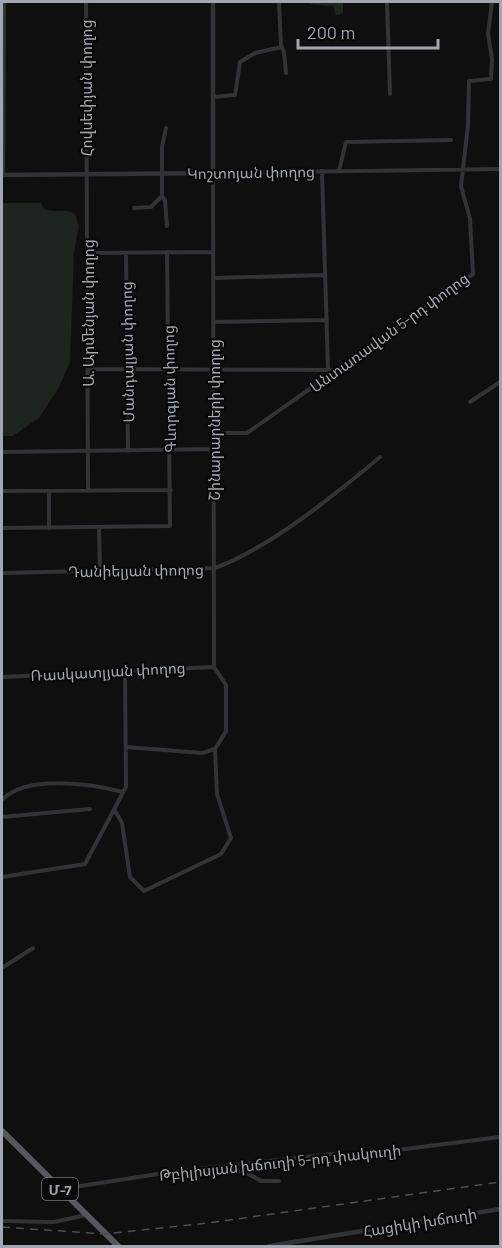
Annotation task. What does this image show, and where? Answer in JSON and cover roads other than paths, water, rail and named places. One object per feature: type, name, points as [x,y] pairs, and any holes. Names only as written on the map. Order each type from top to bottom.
[{"type":"highway","name":"Մ-7","points":[[2,1131],[118,1246]]},
{"type":"street","points":[[2,175],[4,2]]},
{"type":"street","name":"Հովսեփյան փողոց","points":[[86,2],[86,175]]},
{"type":"street","points":[[213,2],[213,173]]},
{"type":"street","points":[[279,2],[286,73]]},
{"type":"street","points":[[387,2],[390,94]]},
{"type":"street","points":[[462,170],[468,125],[469,81],[491,79],[492,59],[488,34],[492,2]]},
{"type":"street","points":[[213,97],[235,94],[240,63],[255,53],[282,47]]},
{"type":"street","points":[[166,128],[162,147],[162,196],[165,200],[167,226]]},
{"type":"street","points":[[339,171],[345,142],[452,140]]},
{"type":"street","name":"Կոշտոյան փողոց","points":[[2,175],[501,169]]},
{"type":"street","name":"Անտառավան 5-րդ փողոց","points":[[214,433],[247,433],[473,274],[470,219],[461,186],[462,170]]},
{"type":"street","points":[[322,171],[328,369]]},
{"type":"street","name":"Շինարարների փողոց","points":[[213,173],[214,668]]},
{"type":"street","name":"Ա. Արմենյան փողոց","points":[[86,175],[88,490]]},
{"type":"street","points":[[134,208],[151,207],[162,196]]},
{"type":"street","name":"Գևորգյան փողոց","points":[[99,527],[170,526],[167,252]]},
{"type":"street","points":[[88,253],[213,252]]},
{"type":"street","name":"Մանդալյան փողոց","points":[[126,253],[128,451]]},
{"type":"street","points":[[213,278],[326,275]]},
{"type":"street","points":[[213,322],[327,320]]},
{"type":"street","points":[[88,369],[338,370]]},
{"type":"street","points":[[470,402],[501,382]]},
{"type":"street","points":[[2,452],[214,449]]},
{"type":"street","name":"Դանիելյան փողոց","points":[[2,573],[214,568],[239,559],[341,490],[380,457]]},
{"type":"street","points":[[49,490],[49,528]]},
{"type":"street","points":[[2,491],[171,490]]},
{"type":"street","points":[[2,528],[99,527],[100,570]]},
{"type":"street","points":[[114,809],[122,823],[130,877],[144,891],[220,854],[231,838],[217,794],[215,749],[226,731],[226,685],[214,668]]},
{"type":"street","name":"Ռասկատլյան փողոց","points":[[2,676],[214,668]]},
{"type":"street","points":[[2,877],[85,864],[126,787],[125,670]]},
{"type":"street","points":[[126,747],[202,753],[215,749]]},
{"type":"street","points":[[2,800],[22,787],[55,783],[123,792]]},
{"type":"street","points":[[2,817],[90,809]]},
{"type":"street","points":[[2,960],[4,967],[33,948]]},
{"type":"street","name":"Թբիլիսյան խճուղի 5-րդ փակուղի","points":[[60,1190],[171,1172],[333,1154],[342,1157],[501,1137]]},
{"type":"street","points":[[171,1172],[185,1177],[243,1171],[261,1181],[279,1181]]},
{"type":"street","name":"Հացիկի խճուղի","points":[[269,1246],[501,1209]]},
{"type":"street","points":[[2,1221],[54,1222],[86,1215]]},
{"type":"railway","points":[[2,1227],[105,1234],[208,1223],[500,1182]]}]
